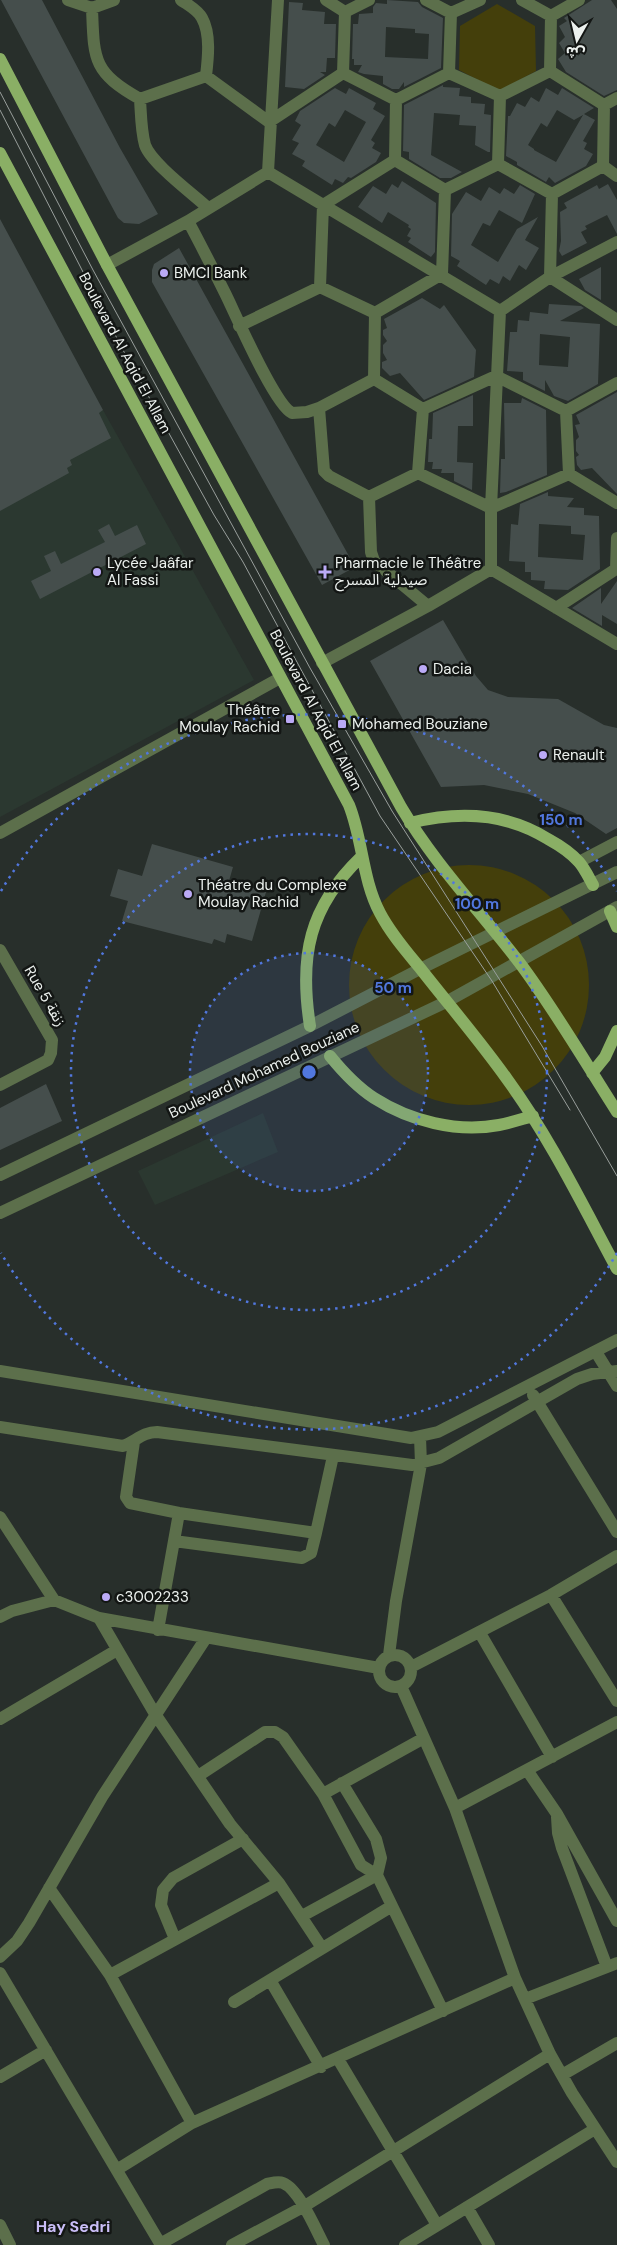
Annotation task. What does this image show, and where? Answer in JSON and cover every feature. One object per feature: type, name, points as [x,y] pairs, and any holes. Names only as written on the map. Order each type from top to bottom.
[{"type":"main road","name":"Boulevard Al Aqid El Allam","points":[[0,59],[107,265],[410,823],[451,880],[518,961],[559,1020],[617,1112]]},
{"type":"main road","name":"Boulevard Al Aqid El Allam","points":[[0,152],[349,805],[356,825],[368,886],[380,914],[420,969],[486,1051],[532,1116],[556,1155],[617,1269]]},
{"type":"main road","points":[[410,823],[462,814],[488,816],[513,822],[537,832],[559,845],[579,862],[593,885]]},
{"type":"main road","points":[[310,1026],[305,972],[316,922],[327,898],[341,876],[361,856]]},
{"type":"main road","points":[[613,909],[617,927]]},
{"type":"main road","points":[[592,1074],[605,1056],[617,1031]]},
{"type":"main road","points":[[330,1056],[352,1081],[374,1098],[423,1120],[448,1126],[473,1128],[499,1125],[532,1116]]},
{"type":"street","points":[[68,0],[92,8],[114,0]]},
{"type":"street","points":[[181,0],[196,10],[202,18],[207,36],[206,76]]},
{"type":"street","points":[[268,172],[278,0]]},
{"type":"street","points":[[326,0],[345,12]]},
{"type":"street","points":[[345,12],[369,0]]},
{"type":"street","points":[[426,0],[451,13]]},
{"type":"street","points":[[451,13],[480,0]]},
{"type":"street","points":[[522,0],[550,16]]},
{"type":"street","points":[[550,16],[579,0]]},
{"type":"street","points":[[92,8],[96,60],[118,86],[140,99],[206,76]]},
{"type":"street","points":[[344,73],[345,12]]},
{"type":"street","points":[[449,73],[451,13]]},
{"type":"street","points":[[550,16],[550,71]]},
{"type":"street","points":[[500,96],[550,71]]},
{"type":"street","points":[[550,71],[604,105]]},
{"type":"street","points":[[270,122],[344,73]]},
{"type":"street","points":[[344,73],[396,100]]},
{"type":"street","points":[[449,73],[500,96]]},
{"type":"street","points":[[396,100],[449,73]]},
{"type":"street","points":[[206,76],[270,122]]},
{"type":"street","points":[[498,164],[500,96]]},
{"type":"street","points":[[604,105],[617,98]]},
{"type":"street","points":[[140,99],[144,141],[148,152],[208,208]]},
{"type":"street","points":[[395,160],[396,100]]},
{"type":"street","points":[[603,166],[604,105]]},
{"type":"street","points":[[395,160],[446,190]]},
{"type":"street","points":[[323,205],[395,160]]},
{"type":"street","points":[[446,190],[498,164]]},
{"type":"street","points":[[498,164],[552,194]]},
{"type":"street","points":[[603,166],[617,176]]},
{"type":"street","points":[[552,194],[603,166]]},
{"type":"street","points":[[107,265],[188,221],[268,172]]},
{"type":"street","points":[[268,172],[442,274],[500,311]]},
{"type":"street","points":[[442,274],[446,190]]},
{"type":"street","points":[[550,277],[552,194]]},
{"type":"street","points":[[320,287],[323,205]]},
{"type":"street","points":[[188,221],[240,326],[280,402],[287,411],[292,413],[307,412],[319,408],[374,379]]},
{"type":"street","points":[[500,311],[550,277],[617,242]]},
{"type":"street","points":[[375,313],[442,274]]},
{"type":"street","points":[[550,277],[617,320]]},
{"type":"street","points":[[320,287],[375,313]]},
{"type":"street","points":[[240,326],[320,287]]},
{"type":"street","points":[[491,569],[490,508],[500,311]]},
{"type":"street","points":[[374,379],[375,313]]},
{"type":"street","points":[[423,409],[496,376]]},
{"type":"street","points":[[496,376],[566,411]]},
{"type":"street","points":[[374,379],[423,409]]},
{"type":"street","points":[[566,411],[617,383]]},
{"type":"street","points":[[319,408],[324,471],[329,476],[369,497]]},
{"type":"street","points":[[418,473],[423,409]]},
{"type":"street","points":[[566,411],[569,474]]},
{"type":"street","points":[[369,497],[418,473]]},
{"type":"street","points":[[418,473],[490,508],[569,474]]},
{"type":"street","points":[[569,474],[617,503]]},
{"type":"street","points":[[369,497],[372,557],[428,606]]},
{"type":"street","points":[[556,608],[616,569],[617,538]]},
{"type":"street","points":[[322,663],[428,606],[491,569]]},
{"type":"street","points":[[491,569],[617,644]]},
{"type":"street","points":[[0,833],[280,678]]},
{"type":"street","points":[[579,862],[617,842]]},
{"type":"street","name":"Boulevard Mohamed Bouziane","points":[[0,1175],[310,1026],[420,969],[617,872]]},
{"type":"street","name":"Boulevard Mohamed Bouziane","points":[[0,1213],[446,1002],[613,909]]},
{"type":"street","name":"Rue 5 زنقة","points":[[0,950],[52,1040],[52,1053],[48,1060],[0,1085]]},
{"type":"street","points":[[0,1371],[403,1438],[420,1437],[438,1432],[617,1340]]},
{"type":"street","points":[[596,1352],[612,1372],[617,1386]]},
{"type":"street","points":[[0,1427],[123,1446],[134,1442],[144,1434],[157,1432],[403,1465],[421,1464],[439,1458],[578,1379],[612,1372]]},
{"type":"street","points":[[528,1387],[617,1532]]},
{"type":"street","points":[[389,1655],[403,1656],[411,1667],[410,1678],[401,1686],[396,1687],[385,1683],[381,1679],[379,1668],[389,1655],[396,1601],[421,1464],[420,1437]]},
{"type":"street","points":[[134,1442],[127,1501],[130,1503],[179,1513],[316,1533]]},
{"type":"street","points":[[174,1541],[302,1558],[311,1552],[333,1456]]},
{"type":"street","points":[[158,1630],[179,1513]]},
{"type":"street","points":[[0,1517],[54,1600],[99,1618],[379,1668]]},
{"type":"street","points":[[411,1667],[551,1595],[617,1556]]},
{"type":"street","points":[[551,1595],[613,1686],[617,1701]]},
{"type":"street","points":[[0,1617],[54,1600]]},
{"type":"street","points":[[99,1618],[155,1714],[230,1824],[279,1883],[322,1948]]},
{"type":"street","points":[[480,1633],[552,1756]]},
{"type":"street","points":[[0,1957],[17,1940],[102,1797],[206,1638]]},
{"type":"street","points":[[0,1719],[117,1650]]},
{"type":"street","points":[[401,1686],[455,1808],[515,1978],[550,2054],[617,2162]]},
{"type":"street","points":[[455,1808],[617,1722]]},
{"type":"street","points":[[198,1776],[265,1732],[275,1732],[283,1737],[323,1794],[361,1865],[377,1875],[443,2011]]},
{"type":"street","points":[[323,1794],[424,1738]]},
{"type":"street","points":[[527,1770],[557,1814],[617,1921]]},
{"type":"street","points":[[302,1916],[377,1875],[381,1858],[379,1847],[342,1783]]},
{"type":"street","points":[[525,1999],[612,1965],[562,1848],[558,1833],[557,1814]]},
{"type":"street","points":[[175,1939],[161,1905],[163,1890],[173,1878],[243,1839]]},
{"type":"street","points":[[110,1975],[279,1883]]},
{"type":"street","points":[[49,1888],[110,1975],[192,2123]]},
{"type":"street","points":[[234,2002],[392,1906]]},
{"type":"street","points":[[0,1973],[118,2169],[160,2245],[267,2184],[282,2182],[290,2187],[304,2206],[324,2245]]},
{"type":"street","points":[[118,2169],[192,2123],[321,2067],[515,1978]]},
{"type":"street","points":[[270,1980],[321,2067]]},
{"type":"street","points":[[562,2075],[617,2043]]},
{"type":"street","points":[[0,2077],[46,2050]]},
{"type":"street","points":[[232,2245],[304,2206],[550,2054]]},
{"type":"street","points":[[338,2059],[437,2225]]},
{"type":"street","points":[[405,2245],[596,2129]]},
{"type":"street","points":[[467,2207],[488,2245]]},
{"type":"street","points":[[0,2225],[10,2245]]},
{"type":"shaded area","points":[[497,4],[535,26],[536,71],[499,91],[459,70],[460,26]]},
{"type":"shaded area","name":"Lycée Jaâfar Al Fassi","points":[[103,410],[254,680],[0,817],[0,465]]},
{"type":"shaded area","points":[[469,865],[504,870],[515,874],[536,885],[554,900],[569,918],[580,939],[584,950],[589,985],[584,1020],[580,1031],[569,1052],[554,1070],[536,1085],[515,1096],[504,1100],[469,1105],[434,1100],[423,1096],[402,1085],[384,1070],[369,1052],[358,1031],[354,1020],[349,985],[354,950],[358,939],[369,918],[384,900],[402,885],[423,874],[434,870]]},
{"type":"shaded area","points":[[263,1113],[278,1152],[155,1205],[138,1171]]},
{"type":"building","points":[[1,0],[42,0],[120,148],[158,214],[139,224],[124,223],[118,218]]},
{"type":"building","points":[[387,0],[418,2],[422,7],[443,18],[441,68],[404,87],[404,82],[399,89],[392,89],[383,84],[383,76],[358,72],[362,65],[354,65],[354,59],[352,59],[353,24],[358,24],[359,14],[373,13],[373,7],[376,3],[387,4]],"holes":[[[386,27],[415,29],[415,33],[429,34],[428,59],[385,57]]]},
{"type":"building","points":[[592,0],[611,0],[617,9],[617,90],[604,96],[566,72],[558,59],[565,53],[559,43],[565,37],[559,26],[567,21],[564,18]]},
{"type":"building","points":[[289,2],[303,3],[302,10],[325,12],[324,24],[336,24],[335,58],[327,58],[326,72],[320,72],[325,75],[304,89],[285,87]]},
{"type":"building","points":[[443,85],[443,87],[460,88],[459,96],[471,97],[471,103],[485,104],[484,114],[491,115],[490,152],[488,152],[475,145],[476,126],[459,125],[460,115],[434,113],[431,155],[462,172],[451,178],[440,178],[409,159],[409,152],[403,151],[404,105]]},
{"type":"building","points":[[335,88],[346,94],[349,88],[376,103],[373,109],[385,116],[371,140],[375,143],[372,148],[381,153],[376,162],[351,178],[348,177],[343,183],[335,179],[332,185],[302,166],[305,161],[292,154],[299,143],[292,140],[301,125],[295,121],[300,111]],"holes":[[[345,110],[366,122],[344,162],[316,145],[329,123],[335,127]]]},
{"type":"building","points":[[546,88],[558,95],[562,88],[594,108],[584,114],[595,120],[583,141],[587,143],[584,149],[593,154],[586,166],[555,183],[549,177],[546,182],[517,165],[517,162],[506,156],[508,116],[510,116],[517,103],[525,107],[531,97],[539,102]],"holes":[[[557,110],[574,120],[583,115],[556,162],[528,145],[541,123],[547,127]]]},
{"type":"building","points":[[402,181],[436,203],[435,252],[431,257],[408,242],[411,238],[407,236],[411,229],[408,227],[409,225],[388,212],[382,223],[358,207],[373,186],[386,194],[392,184],[398,188]]},
{"type":"building","points":[[608,184],[617,200],[617,234],[607,215],[585,226],[587,229],[581,232],[587,243],[562,256],[559,251],[561,241],[560,212],[567,208],[564,203],[597,185],[599,189]]},
{"type":"building","points":[[520,185],[535,194],[522,223],[499,210],[490,226],[483,223],[471,245],[498,262],[517,229],[538,217],[525,240],[539,248],[526,270],[519,265],[510,281],[503,276],[499,284],[490,279],[486,285],[457,266],[460,261],[451,256],[452,214],[466,192],[481,201],[489,187],[500,194],[504,188],[514,194]]},
{"type":"building","points":[[0,219],[103,410],[99,413],[111,438],[70,460],[72,465],[67,468],[69,473],[0,511]]},
{"type":"building","points":[[179,248],[355,567],[322,585],[152,282],[154,264]]},
{"type":"building","points":[[601,267],[601,300],[585,290],[579,279]]},
{"type":"building","points":[[422,298],[440,309],[444,305],[476,350],[474,377],[424,400],[400,373],[390,376],[382,368],[382,362],[387,360],[383,353],[383,345],[387,341],[383,335],[383,330],[387,328],[384,319]]},
{"type":"building","points":[[549,304],[581,306],[584,308],[560,321],[600,324],[598,384],[568,401],[554,396],[545,380],[545,391],[523,380],[523,372],[507,371],[510,332],[517,332],[518,320],[529,321],[530,312],[548,314]],"holes":[[[540,334],[570,337],[568,367],[539,365]]]},
{"type":"building","points":[[617,392],[617,494],[592,468],[581,470],[577,465],[576,457],[579,455],[576,451],[576,440],[579,437],[575,425],[580,424],[576,415]]},
{"type":"building","points":[[473,395],[473,426],[458,426],[457,462],[473,463],[472,490],[454,481],[454,473],[441,473],[442,469],[432,469],[433,462],[428,462],[429,439],[432,439],[433,413]]},
{"type":"building","points":[[522,398],[546,410],[547,475],[500,493],[501,459],[505,459],[504,403],[521,403]]},
{"type":"building","points":[[548,492],[548,496],[574,498],[567,507],[584,508],[584,515],[599,516],[600,569],[568,590],[544,589],[545,581],[531,580],[531,572],[525,572],[525,562],[509,561],[511,524],[518,525],[520,504]],"holes":[[[539,524],[571,526],[571,534],[585,535],[583,560],[538,557]]]},
{"type":"building","points":[[109,524],[115,536],[137,525],[146,544],[40,599],[31,581],[51,571],[44,556],[55,551],[61,564],[105,542],[98,530]]},
{"type":"building","points":[[617,581],[617,624],[602,615],[602,626],[572,608],[601,588],[601,604]]},
{"type":"building","points":[[443,620],[476,676],[488,690],[508,697],[558,699],[604,725],[617,728],[617,828],[606,834],[575,813],[528,794],[484,785],[441,787],[370,661]]},
{"type":"building","name":"Théatre du Complexe Moulay Rachid","points":[[152,844],[233,867],[229,881],[266,892],[252,941],[227,934],[225,943],[214,939],[212,944],[122,921],[128,901],[110,896],[118,869],[142,876]]},
{"type":"building","points":[[46,1084],[62,1121],[0,1150],[0,1108]]},
{"type":"tram line","points":[[0,92],[93,270],[310,668],[392,811],[542,1046],[617,1176]]},
{"type":"tram line","points":[[0,110],[123,350],[214,515],[243,562],[380,816],[492,981],[570,1110]]},
{"type":"place","name":"BMCI Bank","points":[[164,273]]},
{"type":"place","name":"Lycée Jaâfar Al Fassi","points":[[97,572]]},
{"type":"place","name":"Pharmacie le Théâtre صيدلية المسرح","points":[[325,572]]},
{"type":"place","name":"Dacia","points":[[423,669]]},
{"type":"place","name":"Théâtre Moulay Rachid","points":[[290,719]]},
{"type":"place","name":"Mohamed Bouziane","points":[[342,724]]},
{"type":"place","name":"Renault","points":[[543,755]]},
{"type":"place","name":"Théatre du Complexe Moulay Rachid","points":[[188,894]]},
{"type":"place","name":"c3002233","points":[[106,1597]]},
{"type":"district","name":"Hay Sedri","points":[[73,2226]]}]
